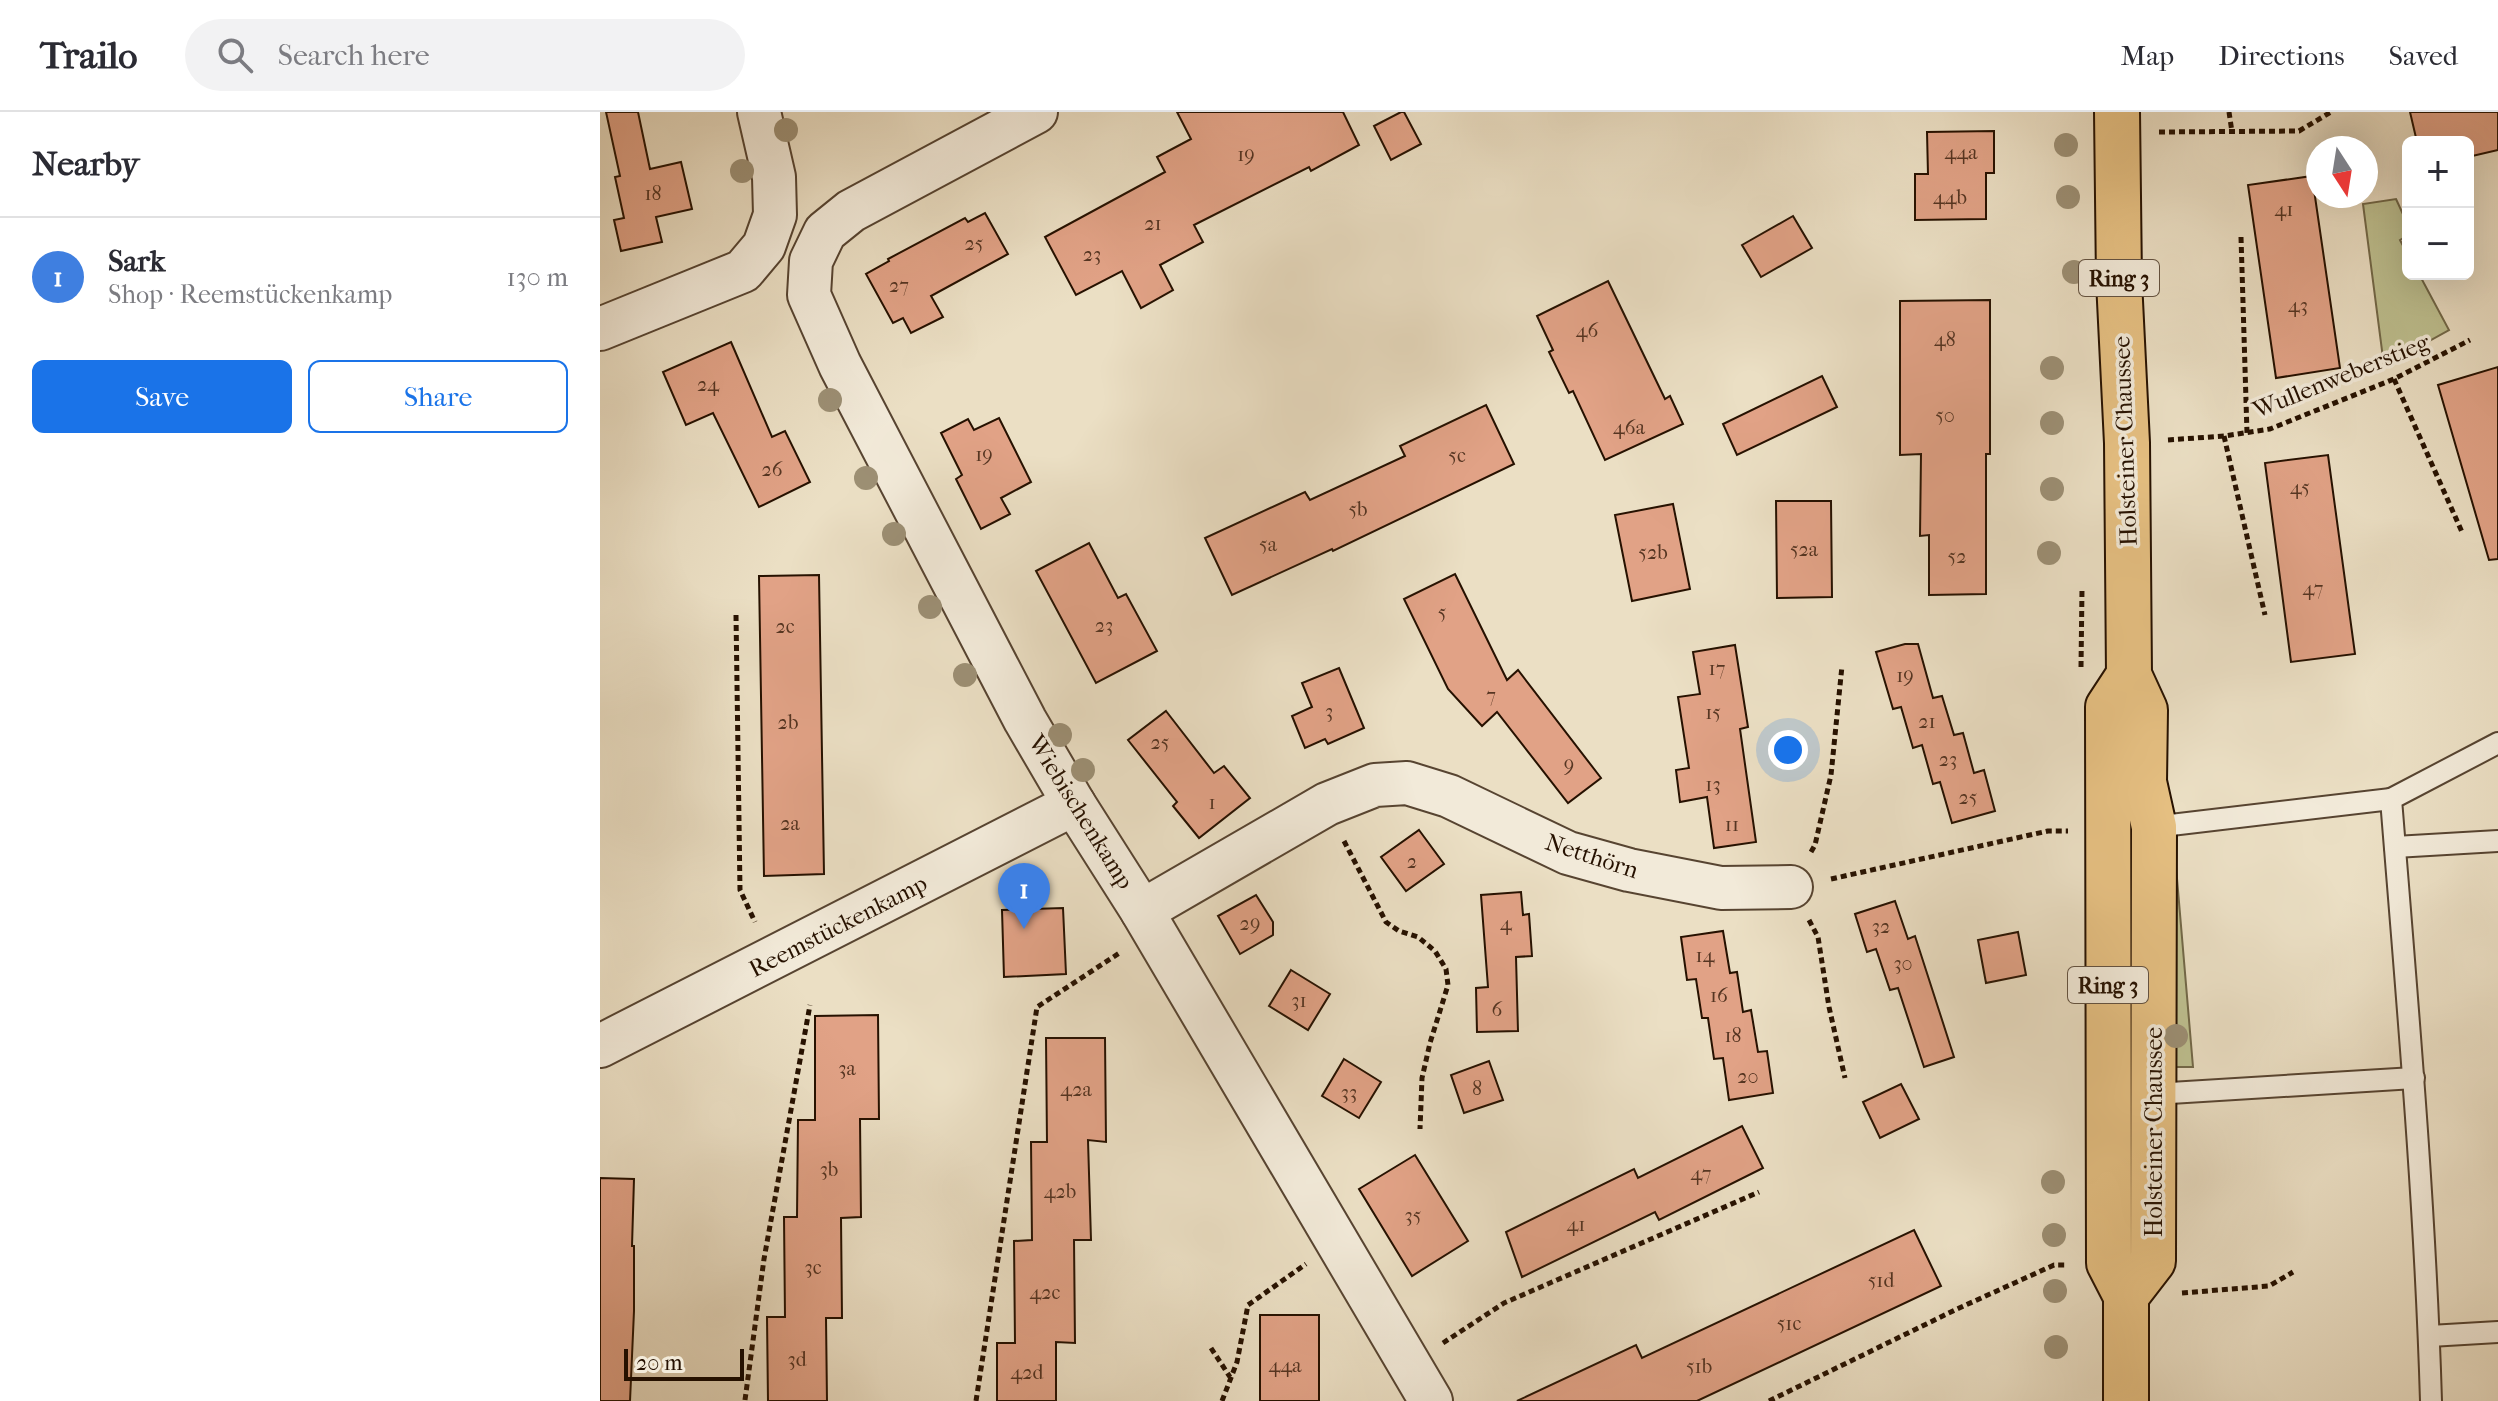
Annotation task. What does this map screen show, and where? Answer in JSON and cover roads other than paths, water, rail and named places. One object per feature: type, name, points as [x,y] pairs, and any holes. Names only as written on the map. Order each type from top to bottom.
[{"type":"main road","name":"Holsteiner Chaussee","points":[[2118,121],[2119,281],[2127,443],[2129,675],[2145,710],[2144,782],[2154,827],[2153,1261],[2126,1296]]},
{"type":"main road","name":"Holsteiner Chaussee","points":[[2126,1401],[2126,1296],[2109,1263],[2108,707],[2129,675]]},
{"type":"street","points":[[600,329],[743,271],[764,246],[775,215],[774,177],[759,112]]},
{"type":"street","name":"Wiebischenkamp","points":[[1036,112],[851,211],[825,232],[811,261],[809,295],[820,325],[1025,720],[1074,804],[1137,927],[1431,1401]]},
{"type":"street","name":"Netthörn","points":[[1137,927],[1327,804],[1375,785],[1407,783],[1449,796],[1568,853],[1629,870],[1721,888],[1791,887]]},
{"type":"street","name":"Reemstückenkamp","points":[[600,1046],[1074,804]]},
{"type":"lane","points":[[2154,827],[2391,799],[2498,743]]},
{"type":"lane","points":[[2391,799],[2414,1078],[2430,1336],[2431,1401]]},
{"type":"lane","points":[[2395,847],[2498,841]]},
{"type":"lane","points":[[2154,1094],[2414,1078]]},
{"type":"lane","points":[[2430,1336],[2498,1332]]},
{"type":"place","name":"Sark","points":[[1024,929]]}]
